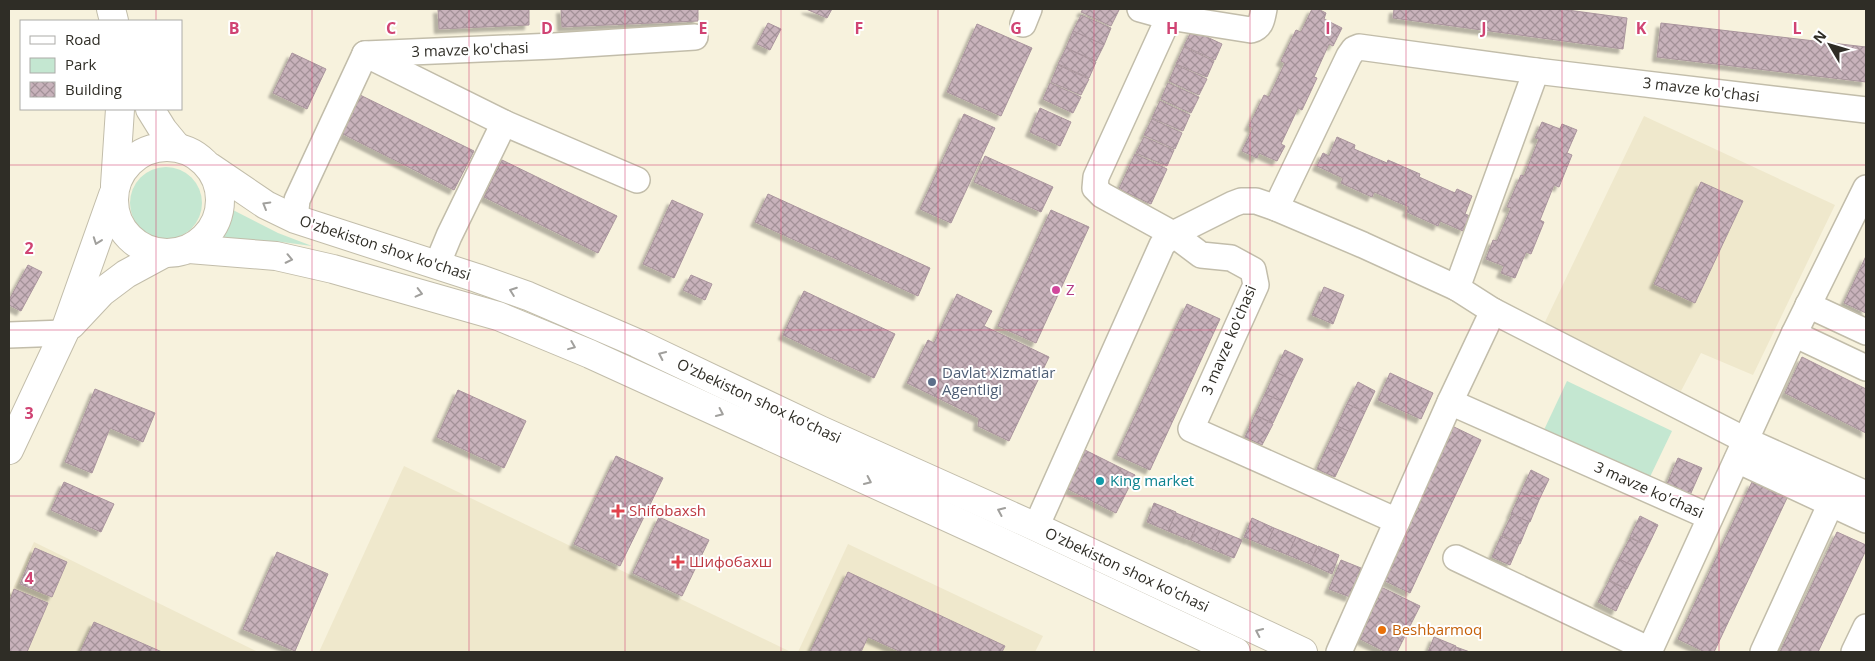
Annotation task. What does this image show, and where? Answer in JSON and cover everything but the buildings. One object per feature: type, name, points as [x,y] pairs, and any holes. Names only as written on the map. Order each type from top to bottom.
[{"type":"main road","points":[[120,110],[114,212],[120,228],[132,241],[146,250],[176,252]]},
{"type":"main road","points":[[151,110],[163,130],[177,147]]},
{"type":"main road","points":[[12,435],[64,333],[114,190],[124,168],[138,154],[157,147],[177,147],[196,154],[210,167],[219,185],[221,204],[216,223],[205,239],[126,274],[102,292],[64,333]]},
{"type":"main road","name":"O'zbekiston shox ko'chasi","points":[[210,167],[266,205],[296,220],[528,296],[637,343],[820,430],[1036,527],[1303,652]]},
{"type":"main road","name":"O'zbekiston shox ko'chasi","points":[[176,252],[286,258],[333,269],[498,316],[599,358],[993,538],[1204,646],[1236,652]]},
{"type":"street","points":[[1140,9],[1169,18],[1251,30],[1258,27],[1264,9]]},
{"type":"street","name":"3 mavze ko'chasi","points":[[1169,18],[1094,182],[1098,192],[1102,195],[1172,234],[1201,255],[1231,258],[1253,270],[1256,285],[1191,430],[1397,521]]},
{"type":"street","name":"3 mavze ko'chasi","points":[[365,54],[554,46],[695,37]]},
{"type":"street","name":"3 mavze ko'chasi","points":[[1276,208],[1345,63],[1354,49],[1364,47],[1536,71],[1866,110]]},
{"type":"street","points":[[296,220],[297,200],[365,54]]},
{"type":"street","name":"3 mavze ko'chasi","points":[[365,54],[504,123],[637,180]]},
{"type":"street","points":[[1457,288],[1536,71]]},
{"type":"street","points":[[437,265],[452,229],[504,123]]},
{"type":"street","points":[[1456,558],[1649,651],[1794,334],[1866,188]]},
{"type":"street","points":[[1036,527],[1157,254],[1172,234],[1241,201],[1256,201],[1276,208],[1363,244],[1457,288],[1493,311],[1741,450],[1832,504],[1866,520]]},
{"type":"street","points":[[1808,306],[1866,332]]},
{"type":"street","points":[[1339,652],[1450,402],[1493,311]]},
{"type":"street","points":[[9,335],[64,333]]},
{"type":"street","points":[[1794,334],[1866,368]]},
{"type":"street","name":"3 mavze ko'chasi","points":[[1450,402],[1710,517]]},
{"type":"street","points":[[1741,450],[1866,494]]},
{"type":"street","points":[[1762,652],[1832,504]]},
{"type":"street","points":[[1854,652],[1866,627]]},
{"type":"shaded area","points":[[1644,116],[1835,205],[1753,375],[1701,353],[1681,391],[1544,324]]},
{"type":"shaded area","points":[[404,466],[791,652],[319,652]]},
{"type":"shaded area","points":[[34,542],[258,652],[9,652],[9,597]]},
{"type":"shaded area","points":[[848,544],[1043,636],[1035,652],[798,652]]},
{"type":"green space","points":[[166,167],[186,173],[196,183],[202,203],[196,223],[186,233],[166,239],[146,233],[136,223],[130,203],[136,183],[146,173]]},
{"type":"green space","points":[[233,210],[278,233],[312,246],[220,238],[229,223]]},
{"type":"green space","points":[[1567,381],[1672,431],[1648,481],[1543,432]]},
{"type":"place","name":"Z","points":[[1056,290]]},
{"type":"place","name":"Davlat Xizmatlar Agentligi","points":[[932,382]]},
{"type":"place","name":"King market","points":[[1100,481]]},
{"type":"place","name":"Shifobaxsh","points":[[618,511]]},
{"type":"place","name":"Шифобахш","points":[[678,562]]},
{"type":"place","name":"Beshbarmoq","points":[[1382,630]]}]
